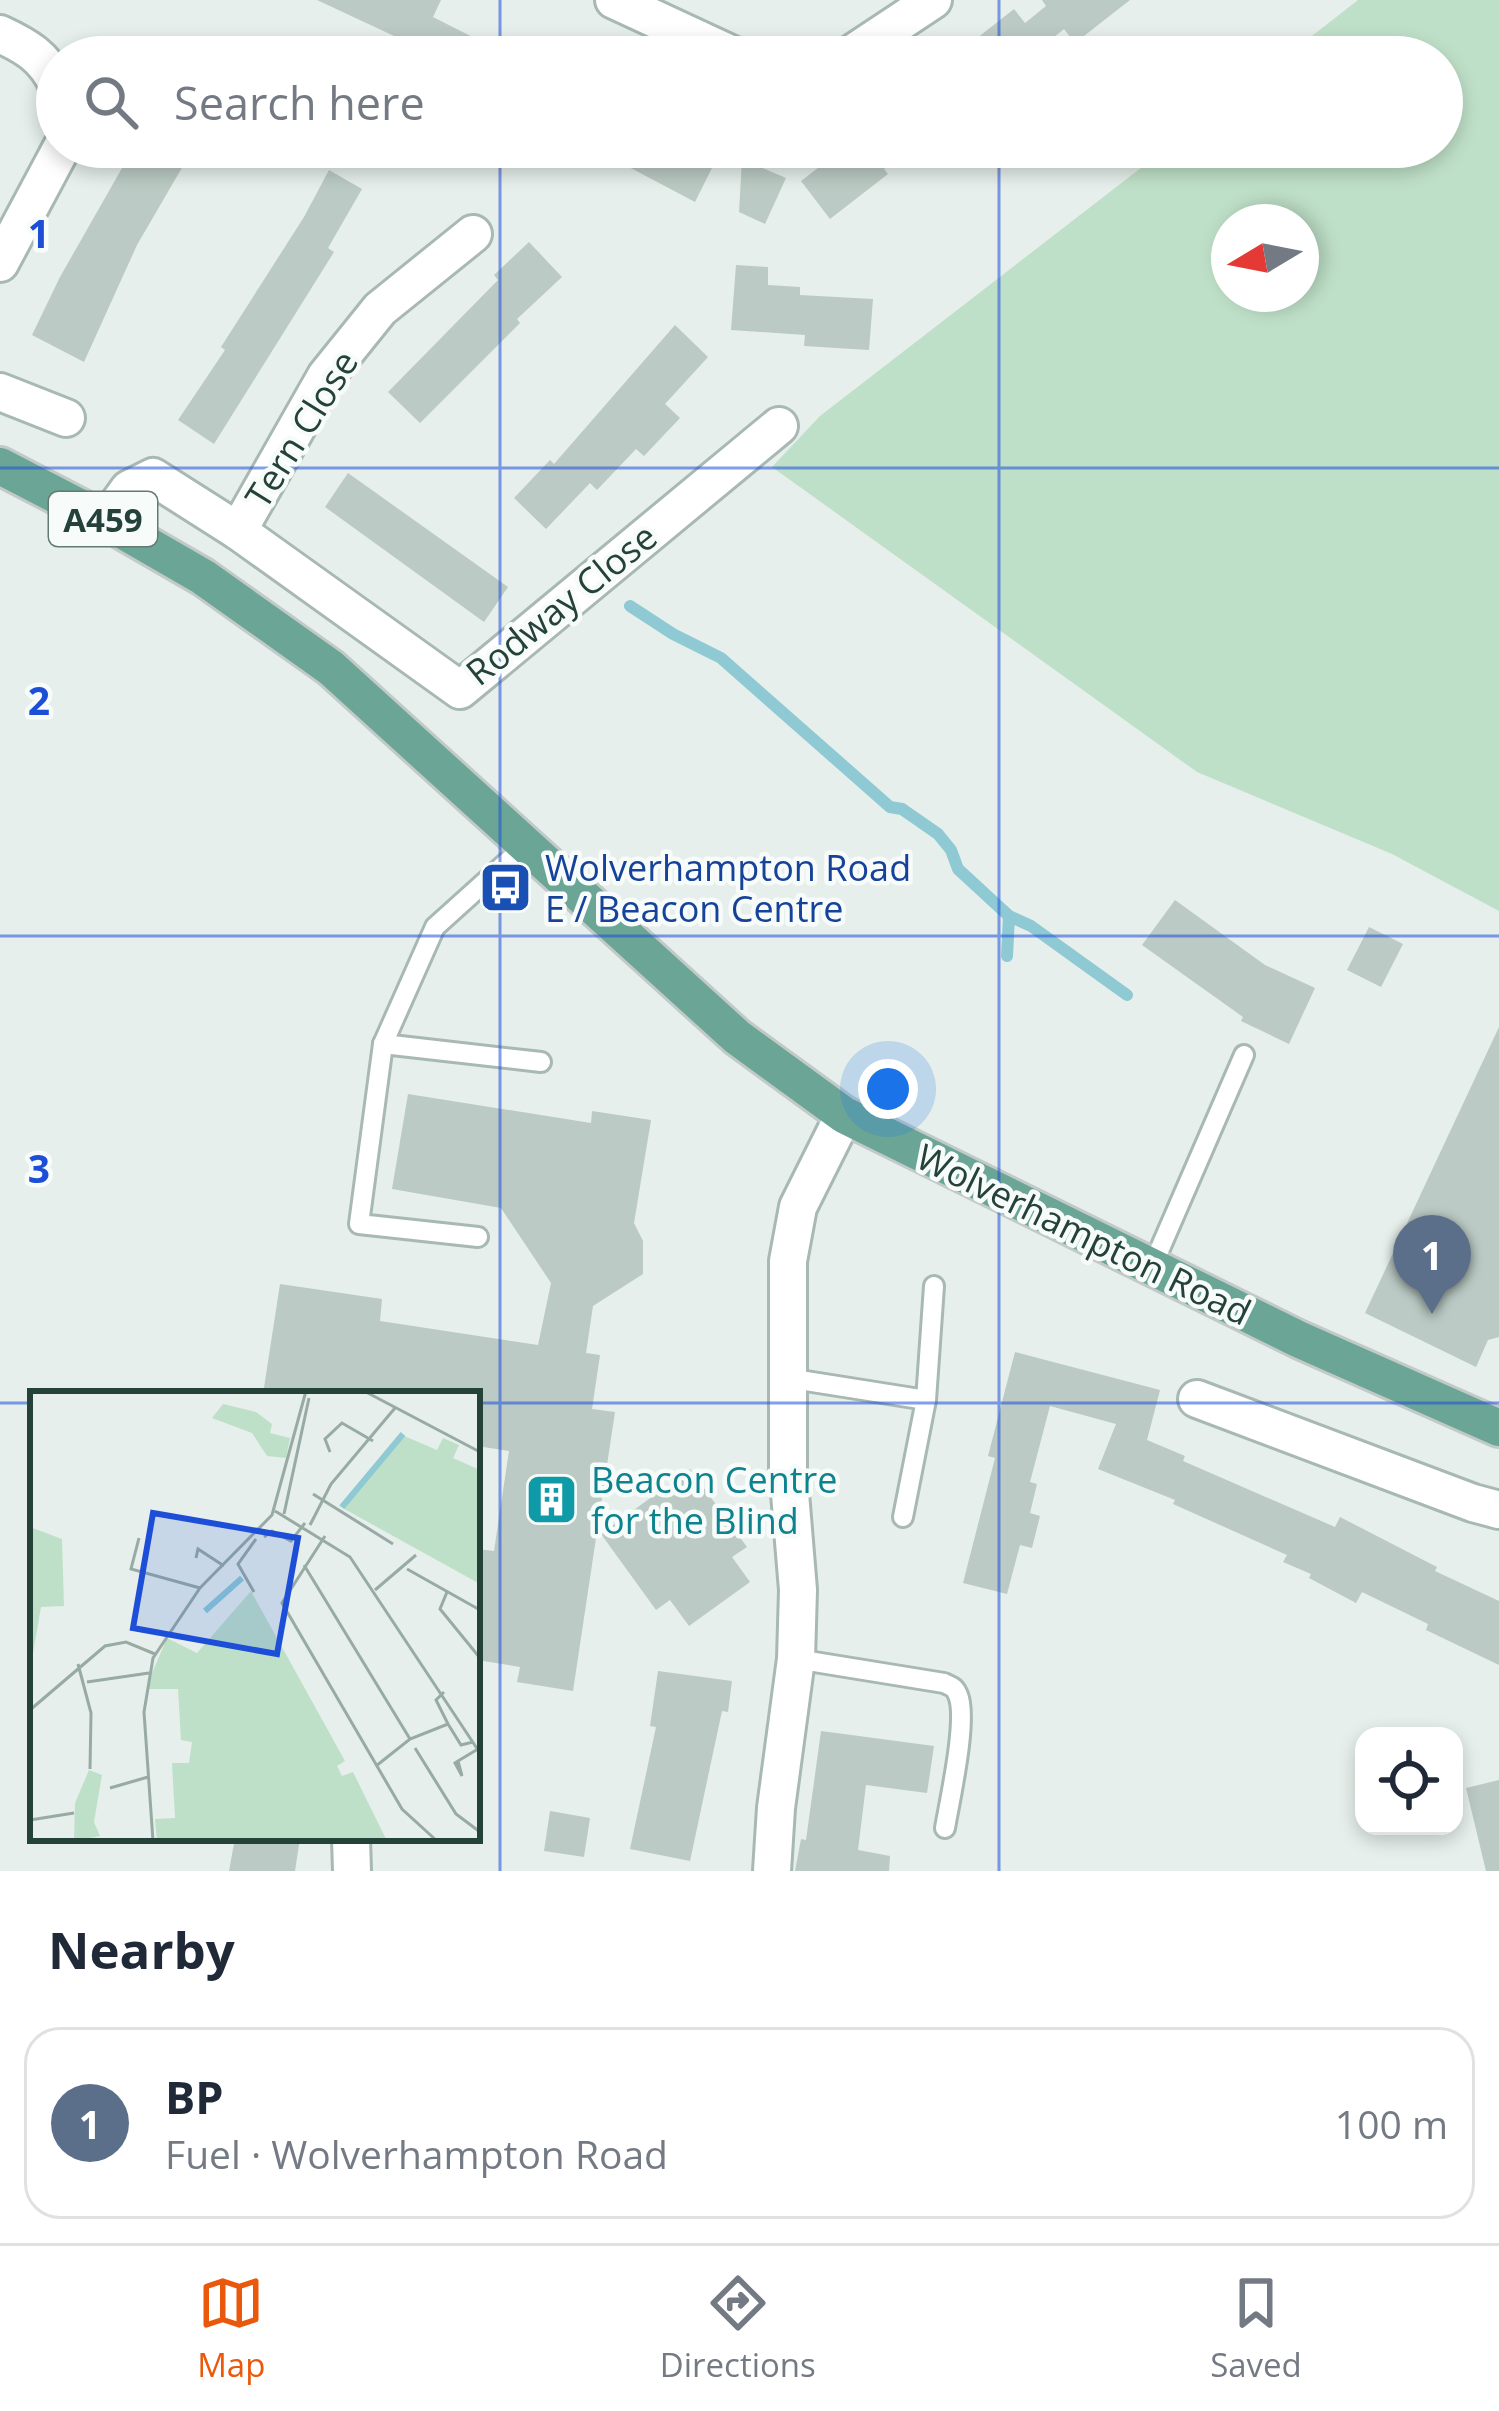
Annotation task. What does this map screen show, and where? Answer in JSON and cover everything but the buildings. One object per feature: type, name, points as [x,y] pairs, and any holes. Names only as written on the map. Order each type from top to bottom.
[{"type":"main road","name":"A459","points":[[0,466],[106,521]]},
{"type":"main road","name":"Wolverhampton Road","points":[[106,521],[203,577],[331,668],[736,1037],[844,1115],[1298,1339],[1499,1428]]},
{"type":"street","points":[[614,0],[692,36]]},
{"type":"street","points":[[879,36],[933,0]]},
{"type":"street","points":[[0,34],[36,54]]},
{"type":"street","points":[[0,263],[51,168]]},
{"type":"street","name":"Tern Close","points":[[238,531],[326,376],[380,309],[473,234]]},
{"type":"street","points":[[0,392],[66,418]]},
{"type":"street","name":"Rodway Close","points":[[106,521],[129,489],[153,477],[238,531],[460,690],[779,426]]},
{"type":"street","points":[[772,1871],[796,1659],[798,1590],[788,1469],[788,1261],[798,1207],[844,1115]]},
{"type":"street","points":[[1196,1399],[1499,1510]]},
{"type":"street","points":[[351,1841],[352,1871]]},
{"type":"lane","points":[[478,1237],[358,1224],[383,1044],[435,927],[526,844]]},
{"type":"lane","points":[[383,1044],[541,1061]]},
{"type":"lane","points":[[1153,1267],[1244,1055]]},
{"type":"lane","points":[[903,1517],[926,1400],[934,1286]]},
{"type":"lane","points":[[787,1378],[926,1400]]},
{"type":"lane","points":[[796,1659],[953,1688],[961,1719],[946,1828]]},
{"type":"green space","points":[[1358,0],[1499,0],[1499,911],[1392,854],[1197,772],[772,467],[820,416],[1141,168],[1463,168],[1463,36],[1312,36]]},
{"type":"waterway","points":[[630,606],[721,658],[890,807],[902,809],[938,834],[958,869],[1009,916],[1031,926],[1127,995]]},
{"type":"waterway","points":[[1007,956],[1009,916]]},
{"type":"place","name":"Wolverhampton Road E / Beacon Centre","points":[[506,888]]},
{"type":"place","name":"BP","points":[[1432,1314]]},
{"type":"place","name":"Beacon Centre for the Blind","points":[[552,1500]]}]
